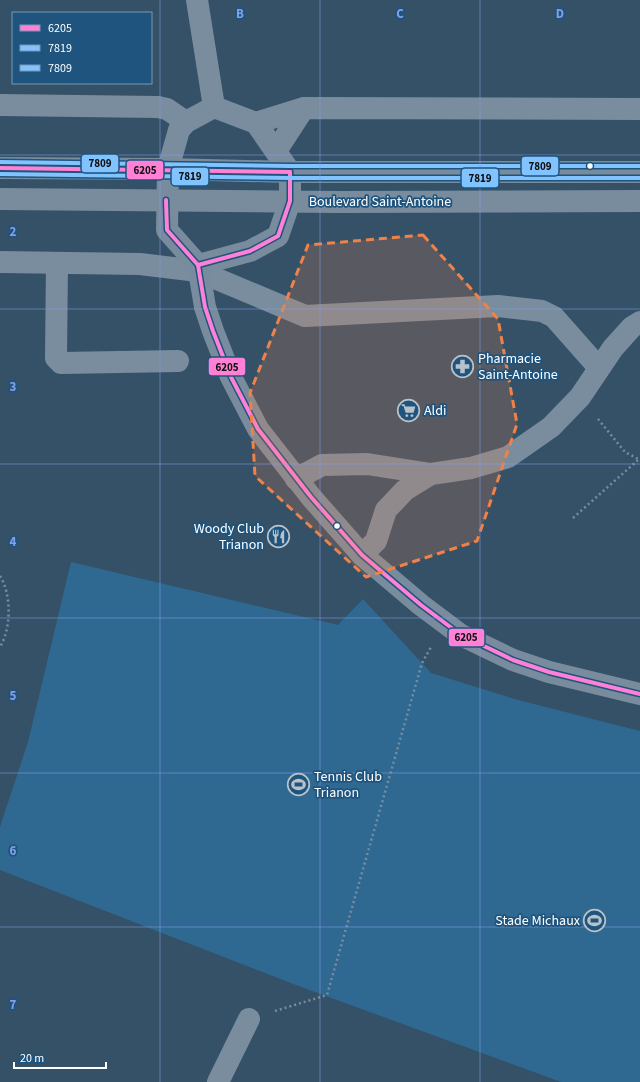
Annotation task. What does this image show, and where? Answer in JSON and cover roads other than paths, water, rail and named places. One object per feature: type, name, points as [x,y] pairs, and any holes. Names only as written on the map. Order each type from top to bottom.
[{"type":"main road","name":"Boulevard Saint-Antoine","points":[[0,168],[168,169],[290,187],[640,201]]},
{"type":"main road","points":[[168,169],[166,200],[167,230],[198,268],[205,307],[231,377],[258,429],[296,479],[362,555],[421,605],[461,635],[520,662],[549,672],[640,694]]},
{"type":"main road","name":"Boulevard Saint-Antoine","points":[[0,199],[166,200],[290,187],[640,172]]},
{"type":"main road","points":[[198,268],[250,251],[278,236],[290,187]]},
{"type":"street","points":[[197,0],[214,106]]},
{"type":"street","points":[[0,105],[158,106],[167,109],[186,122]]},
{"type":"street","points":[[168,169],[176,137],[186,122],[214,106]]},
{"type":"street","points":[[214,106],[256,123],[276,151],[290,187]]},
{"type":"street","points":[[256,123],[304,108],[640,109]]},
{"type":"street","points":[[276,151],[304,108]]},
{"type":"street","points":[[0,262],[140,264],[198,268],[306,316],[498,306],[542,311],[554,317],[599,368]]},
{"type":"street","points":[[57,263],[55,342],[56,358],[61,363],[178,361]]},
{"type":"street","points":[[296,479],[322,465],[367,464],[431,474],[470,468],[508,457],[550,427],[580,397],[613,348],[632,327],[640,322]]},
{"type":"street","points":[[362,555],[376,541],[386,510],[405,490],[431,474]]},
{"type":"street","points":[[218,1082],[249,1019]]},
{"type":"place","name":"Pharmacie Saint-Antoine","points":[[463,366]]},
{"type":"place","name":"Aldi","points":[[408,410]]},
{"type":"place","name":"Woody Club Trianon","points":[[279,536]]},
{"type":"place","name":"Tennis Club Trianon","points":[[299,784]]},
{"type":"place","name":"Stade Michaux","points":[[595,920]]}]
